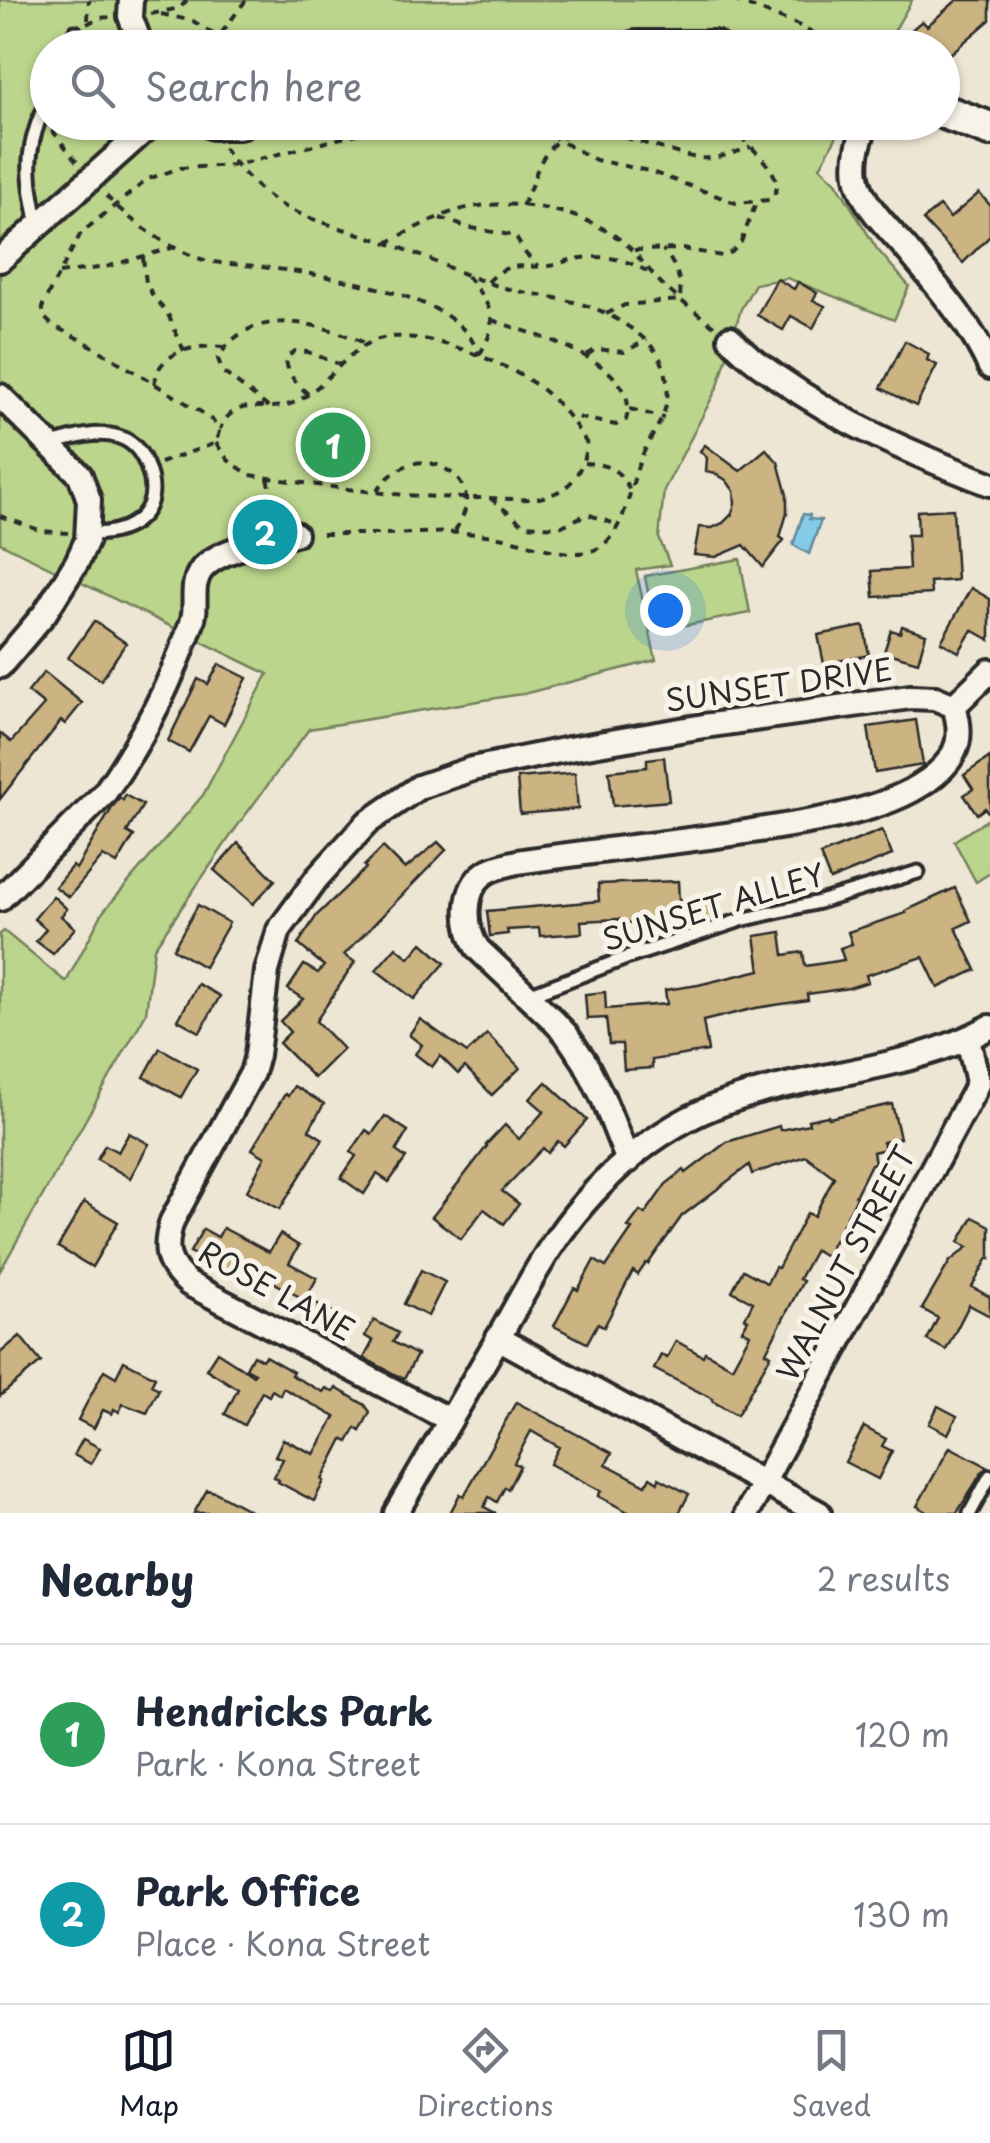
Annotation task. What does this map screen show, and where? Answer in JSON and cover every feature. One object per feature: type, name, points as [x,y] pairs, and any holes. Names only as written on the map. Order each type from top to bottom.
[{"type":"street","points":[[131,0],[130,16],[135,30]]},
{"type":"street","points":[[960,117],[989,126]]},
{"type":"street","points":[[0,260],[134,140]]},
{"type":"street","points":[[860,140],[857,179],[865,197],[965,322],[990,367]]},
{"type":"street","points":[[730,338],[741,351],[815,404],[862,431],[990,484]]},
{"type":"street","points":[[0,396],[80,475],[89,500],[86,540],[77,562],[45,613],[0,666]]},
{"type":"street","points":[[0,899],[116,778],[149,720],[185,642],[194,618],[194,589],[202,570],[234,550],[295,534]]},
{"type":"street","points":[[628,1161],[603,1098],[566,1034],[471,939],[468,906],[478,880],[486,872],[516,862],[806,823],[881,804],[935,775],[951,758],[959,740],[960,724],[954,706],[990,671]]},
{"type":"street","name":"SUNSET DRIVE","points":[[230,1111],[252,1073],[257,1056],[267,971],[279,930],[354,837],[419,787],[472,769],[723,723],[910,696],[935,698],[954,706]]},
{"type":"street","points":[[396,1513],[556,1240],[597,1190],[628,1161],[670,1128],[707,1109],[749,1094],[893,1064],[968,1039],[990,1027]]},
{"type":"street","name":"WALNUT STREET","points":[[747,1513],[973,1093],[978,1082],[968,1039]]},
{"type":"street","name":"ROSE LANE","points":[[230,1111],[172,1221],[167,1237],[168,1256],[176,1273],[189,1284],[450,1420]]},
{"type":"street","points":[[498,1338],[818,1513]]},
{"type":"lane","points":[[32,140],[29,182],[38,225]]},
{"type":"lane","points":[[50,444],[104,434],[122,438],[135,446],[148,468],[153,490],[150,505],[141,517],[121,530],[86,534]]},
{"type":"lane","name":"SUNSET ALLEY","points":[[526,996],[741,920],[819,902],[918,872]]},
{"type":"lane","points":[[970,1513],[990,1476]]},
{"type":"path","points":[[87,24],[89,0]]},
{"type":"path","points":[[223,30],[246,0]]},
{"type":"path","points":[[733,0],[807,30]]},
{"type":"path","points":[[157,14],[193,21],[207,30]]},
{"type":"path","points":[[60,140],[115,204],[175,248],[204,260],[319,275],[397,293],[461,326],[479,355]]},
{"type":"path","points":[[227,140],[236,165],[286,208],[466,275],[591,307],[647,340],[666,374],[664,418],[647,444],[609,540],[593,551],[556,551],[506,538],[455,532],[295,534],[296,519],[272,492],[268,478]]},
{"type":"path","points":[[219,431],[214,421],[201,412],[52,325],[42,316],[43,304],[81,233],[148,178],[180,168],[236,165],[336,140]]},
{"type":"path","points":[[522,206],[537,168],[558,140],[596,160],[649,171],[736,204],[769,200],[778,182],[744,140]]},
{"type":"path","points":[[637,140],[702,158],[726,156],[751,147]]},
{"type":"path","points":[[632,250],[682,250],[722,256],[742,242],[756,202]]},
{"type":"path","points":[[387,243],[468,208],[493,205],[555,211],[618,238],[680,300],[730,338]]},
{"type":"path","points":[[440,218],[514,236],[539,266]]},
{"type":"path","points":[[60,273],[106,267],[175,248]]},
{"type":"path","points":[[662,249],[678,274],[680,300]]},
{"type":"path","points":[[143,258],[146,282],[167,312],[184,351]]},
{"type":"path","points":[[488,282],[500,270],[551,266],[582,258],[617,258],[653,274]]},
{"type":"path","points":[[466,275],[487,301],[492,320],[491,337],[479,355]]},
{"type":"path","points":[[606,314],[625,305],[680,300]]},
{"type":"path","points":[[492,320],[586,356],[614,376],[627,395],[626,420],[616,424],[569,416]]},
{"type":"path","points":[[269,407],[223,372],[218,359],[224,347],[239,336],[258,325],[281,322],[340,331],[369,344]]},
{"type":"path","points":[[148,468],[216,443],[231,411],[292,404],[380,339],[433,342],[479,355],[518,374],[544,391],[569,416],[587,444],[584,463],[574,479],[559,492],[536,500],[446,499],[250,475],[228,460],[216,443]]},
{"type":"path","points":[[586,356],[596,349],[624,352],[647,340]]},
{"type":"path","points":[[154,384],[160,367],[184,351],[224,347]]},
{"type":"path","points":[[308,394],[287,370],[286,358],[295,351],[308,352],[341,365]]},
{"type":"path","points":[[629,409],[664,418]]},
{"type":"path","points":[[377,492],[395,472],[414,463],[433,463],[456,477],[467,499],[455,532]]},
{"type":"path","points":[[584,463],[616,469],[630,492]]},
{"type":"path","points":[[490,498],[524,526],[560,527],[587,514],[617,525]]},
{"type":"path","points":[[0,516],[42,530],[86,534]]},
{"type":"green space","points":[[0,0],[912,0],[895,30],[30,30],[30,140],[835,140],[820,167],[836,182],[877,249],[909,286],[894,320],[787,278],[755,284],[741,309],[718,386],[664,490],[659,538],[670,565],[636,570],[656,660],[527,693],[309,729],[154,948],[146,1013],[0,1271],[0,934],[4,931],[66,982],[103,912],[203,795],[268,674],[0,543]]},
{"type":"green space","points":[[740,559],[750,613],[655,631],[645,576]]},
{"type":"green space","points":[[990,818],[990,873],[976,882],[954,841]]},
{"type":"water","points":[[803,514],[821,520],[809,554],[793,545]]},
{"type":"building","points":[[957,0],[990,0],[990,20],[960,46],[960,30],[911,30],[922,21],[927,26]]},
{"type":"building","points":[[979,193],[990,205],[990,236],[963,263],[923,220],[939,206],[950,218]]},
{"type":"building","points":[[777,279],[794,289],[798,282],[817,293],[813,300],[825,306],[813,328],[791,316],[783,330],[757,315]]},
{"type":"building","points":[[905,341],[929,354],[927,360],[937,365],[916,406],[881,388]]},
{"type":"building","points":[[705,445],[740,471],[766,449],[778,462],[787,495],[780,537],[784,540],[763,567],[744,545],[716,557],[694,555],[699,527],[712,528],[723,523],[732,514],[735,503],[734,491],[726,480],[706,472],[707,458],[700,451]]},
{"type":"building","points":[[953,509],[957,580],[930,582],[931,594],[874,597],[872,571],[909,569],[907,535],[918,535],[917,511]]},
{"type":"building","points":[[971,588],[990,599],[990,640],[972,630],[959,652],[941,642]]},
{"type":"building","points":[[94,621],[126,643],[101,680],[68,658]]},
{"type":"building","points":[[864,626],[869,655],[824,664],[818,635]]},
{"type":"building","points":[[902,626],[926,634],[918,662],[884,652],[891,630],[900,633]]},
{"type":"building","points":[[219,664],[247,678],[224,724],[209,716],[189,752],[168,741],[198,679],[208,684]]},
{"type":"building","points":[[44,672],[82,703],[65,724],[61,721],[0,799],[0,733],[11,742],[44,705],[28,692]]},
{"type":"building","points":[[916,720],[923,765],[875,773],[868,727]]},
{"type":"building","points":[[664,757],[669,801],[613,806],[609,771],[647,767],[647,759]]},
{"type":"building","points":[[990,757],[990,815],[985,808],[977,814],[964,795],[973,789],[964,775]]},
{"type":"building","points":[[575,773],[578,809],[520,814],[517,778]]},
{"type":"building","points":[[125,795],[143,805],[127,832],[134,836],[117,864],[103,856],[69,897],[55,887],[72,866],[76,869],[113,806]]},
{"type":"building","points":[[882,830],[892,855],[830,880],[820,855]]},
{"type":"building","points":[[438,842],[446,850],[344,955],[355,962],[316,1021],[343,1049],[314,1078],[279,1043],[290,1032],[280,1021],[303,999],[288,989],[304,965],[318,973],[324,966],[298,944],[317,915],[383,847],[405,869]]},
{"type":"building","points":[[238,843],[275,880],[253,904],[214,870]]},
{"type":"building","points":[[678,881],[679,901],[710,895],[714,919],[693,924],[693,920],[581,921],[582,933],[540,936],[539,928],[507,930],[508,934],[490,936],[487,911],[599,901],[598,884]]},
{"type":"building","points":[[955,888],[971,921],[956,928],[976,970],[938,988],[923,957],[866,975],[868,982],[807,994],[808,1000],[703,1021],[708,1051],[652,1060],[652,1068],[624,1070],[622,1044],[609,1044],[606,1018],[587,1019],[585,994],[605,992],[606,1009],[667,1004],[665,990],[760,970],[755,936],[781,932],[784,955],[803,952],[805,966],[844,960],[840,948],[852,944],[848,932],[906,913]]},
{"type":"building","points":[[53,896],[67,909],[61,916],[75,928],[53,954],[36,941],[46,929],[34,919]]},
{"type":"building","points":[[198,905],[229,923],[204,967],[173,949]]},
{"type":"building","points":[[422,943],[445,963],[414,999],[376,970],[396,947],[409,958]]},
{"type":"building","points":[[198,984],[220,996],[200,1032],[178,1020]]},
{"type":"building","points":[[420,1019],[467,1053],[487,1034],[520,1068],[492,1095],[465,1067],[458,1074],[440,1056],[432,1067],[415,1054],[422,1045],[409,1035]]},
{"type":"building","points":[[160,1048],[197,1069],[181,1097],[144,1077]]},
{"type":"building","points":[[546,1082],[587,1120],[564,1146],[558,1141],[548,1153],[543,1148],[502,1191],[519,1204],[504,1224],[484,1209],[461,1239],[432,1217],[505,1125],[519,1139],[544,1111],[530,1099]]},
{"type":"building","points":[[294,1086],[324,1104],[309,1130],[323,1139],[280,1209],[247,1191],[265,1157],[252,1149],[285,1094],[288,1096]]},
{"type":"building","points":[[892,1104],[900,1138],[883,1142],[885,1149],[873,1152],[875,1163],[871,1164],[826,1256],[815,1250],[766,1352],[771,1355],[737,1415],[654,1369],[661,1355],[667,1358],[676,1341],[732,1367],[750,1334],[742,1330],[753,1302],[732,1291],[743,1270],[767,1283],[807,1213],[814,1216],[834,1177],[806,1156],[752,1174],[749,1165],[682,1216],[648,1264],[638,1275],[633,1271],[604,1327],[598,1323],[587,1343],[554,1326],[594,1260],[606,1267],[640,1211],[645,1214],[666,1184],[684,1170],[686,1173],[727,1142],[779,1126],[780,1130],[809,1124],[808,1120]]},
{"type":"building","points":[[385,1116],[408,1131],[396,1151],[406,1158],[389,1182],[377,1174],[364,1194],[341,1178],[356,1156],[351,1152],[366,1130],[372,1134]]},
{"type":"building","points":[[129,1133],[149,1144],[130,1178],[97,1159],[105,1145],[118,1152]]},
{"type":"building","points":[[84,1202],[118,1222],[92,1267],[58,1247]]},
{"type":"building","points":[[973,1217],[990,1226],[990,1259],[972,1287],[990,1297],[990,1316],[969,1305],[946,1350],[927,1340],[938,1318],[922,1309],[950,1261],[968,1247],[959,1242]]},
{"type":"building","points":[[223,1228],[269,1252],[280,1234],[299,1246],[289,1263],[317,1278],[305,1300],[250,1269],[244,1280],[190,1252],[203,1229],[218,1237]]},
{"type":"building","points":[[421,1270],[445,1282],[428,1316],[404,1304]]},
{"type":"building","points":[[316,1303],[337,1314],[328,1330],[308,1320]]},
{"type":"building","points":[[374,1320],[398,1333],[393,1342],[417,1355],[404,1379],[364,1358],[373,1341],[365,1336]]},
{"type":"building","points":[[20,1336],[41,1362],[0,1396],[0,1353]]},
{"type":"building","points":[[217,1352],[253,1375],[246,1368],[253,1355],[262,1360],[265,1356],[323,1392],[326,1388],[334,1392],[336,1388],[370,1412],[360,1431],[356,1428],[348,1442],[343,1439],[314,1501],[278,1482],[274,1477],[283,1459],[275,1456],[283,1439],[314,1454],[335,1417],[283,1388],[280,1395],[272,1390],[269,1396],[262,1392],[244,1425],[225,1414],[238,1389],[206,1369]]},
{"type":"building","points":[[124,1361],[155,1377],[151,1385],[159,1389],[147,1413],[123,1404],[119,1412],[103,1410],[94,1428],[78,1420],[104,1370],[116,1377]]},
{"type":"building","points":[[516,1402],[612,1453],[606,1464],[646,1485],[650,1477],[658,1482],[659,1478],[689,1494],[679,1513],[630,1513],[598,1496],[601,1491],[550,1464],[559,1447],[531,1431],[514,1463],[520,1466],[508,1489],[505,1487],[497,1502],[489,1497],[484,1507],[496,1513],[450,1513],[460,1494],[464,1496]]},
{"type":"building","points":[[938,1406],[957,1416],[948,1434],[929,1424]]},
{"type":"building","points":[[864,1427],[886,1439],[882,1446],[892,1451],[878,1479],[845,1462]]},
{"type":"building","points":[[83,1439],[100,1448],[91,1464],[74,1455]]},
{"type":"building","points":[[950,1447],[988,1467],[957,1513],[929,1513],[917,1506]]},
{"type":"building","points":[[207,1490],[215,1492],[254,1513],[194,1513]]},
{"type":"place","name":"Hendricks Park","points":[[333,445]]},
{"type":"place","name":"Park Office","points":[[265,532]]}]
